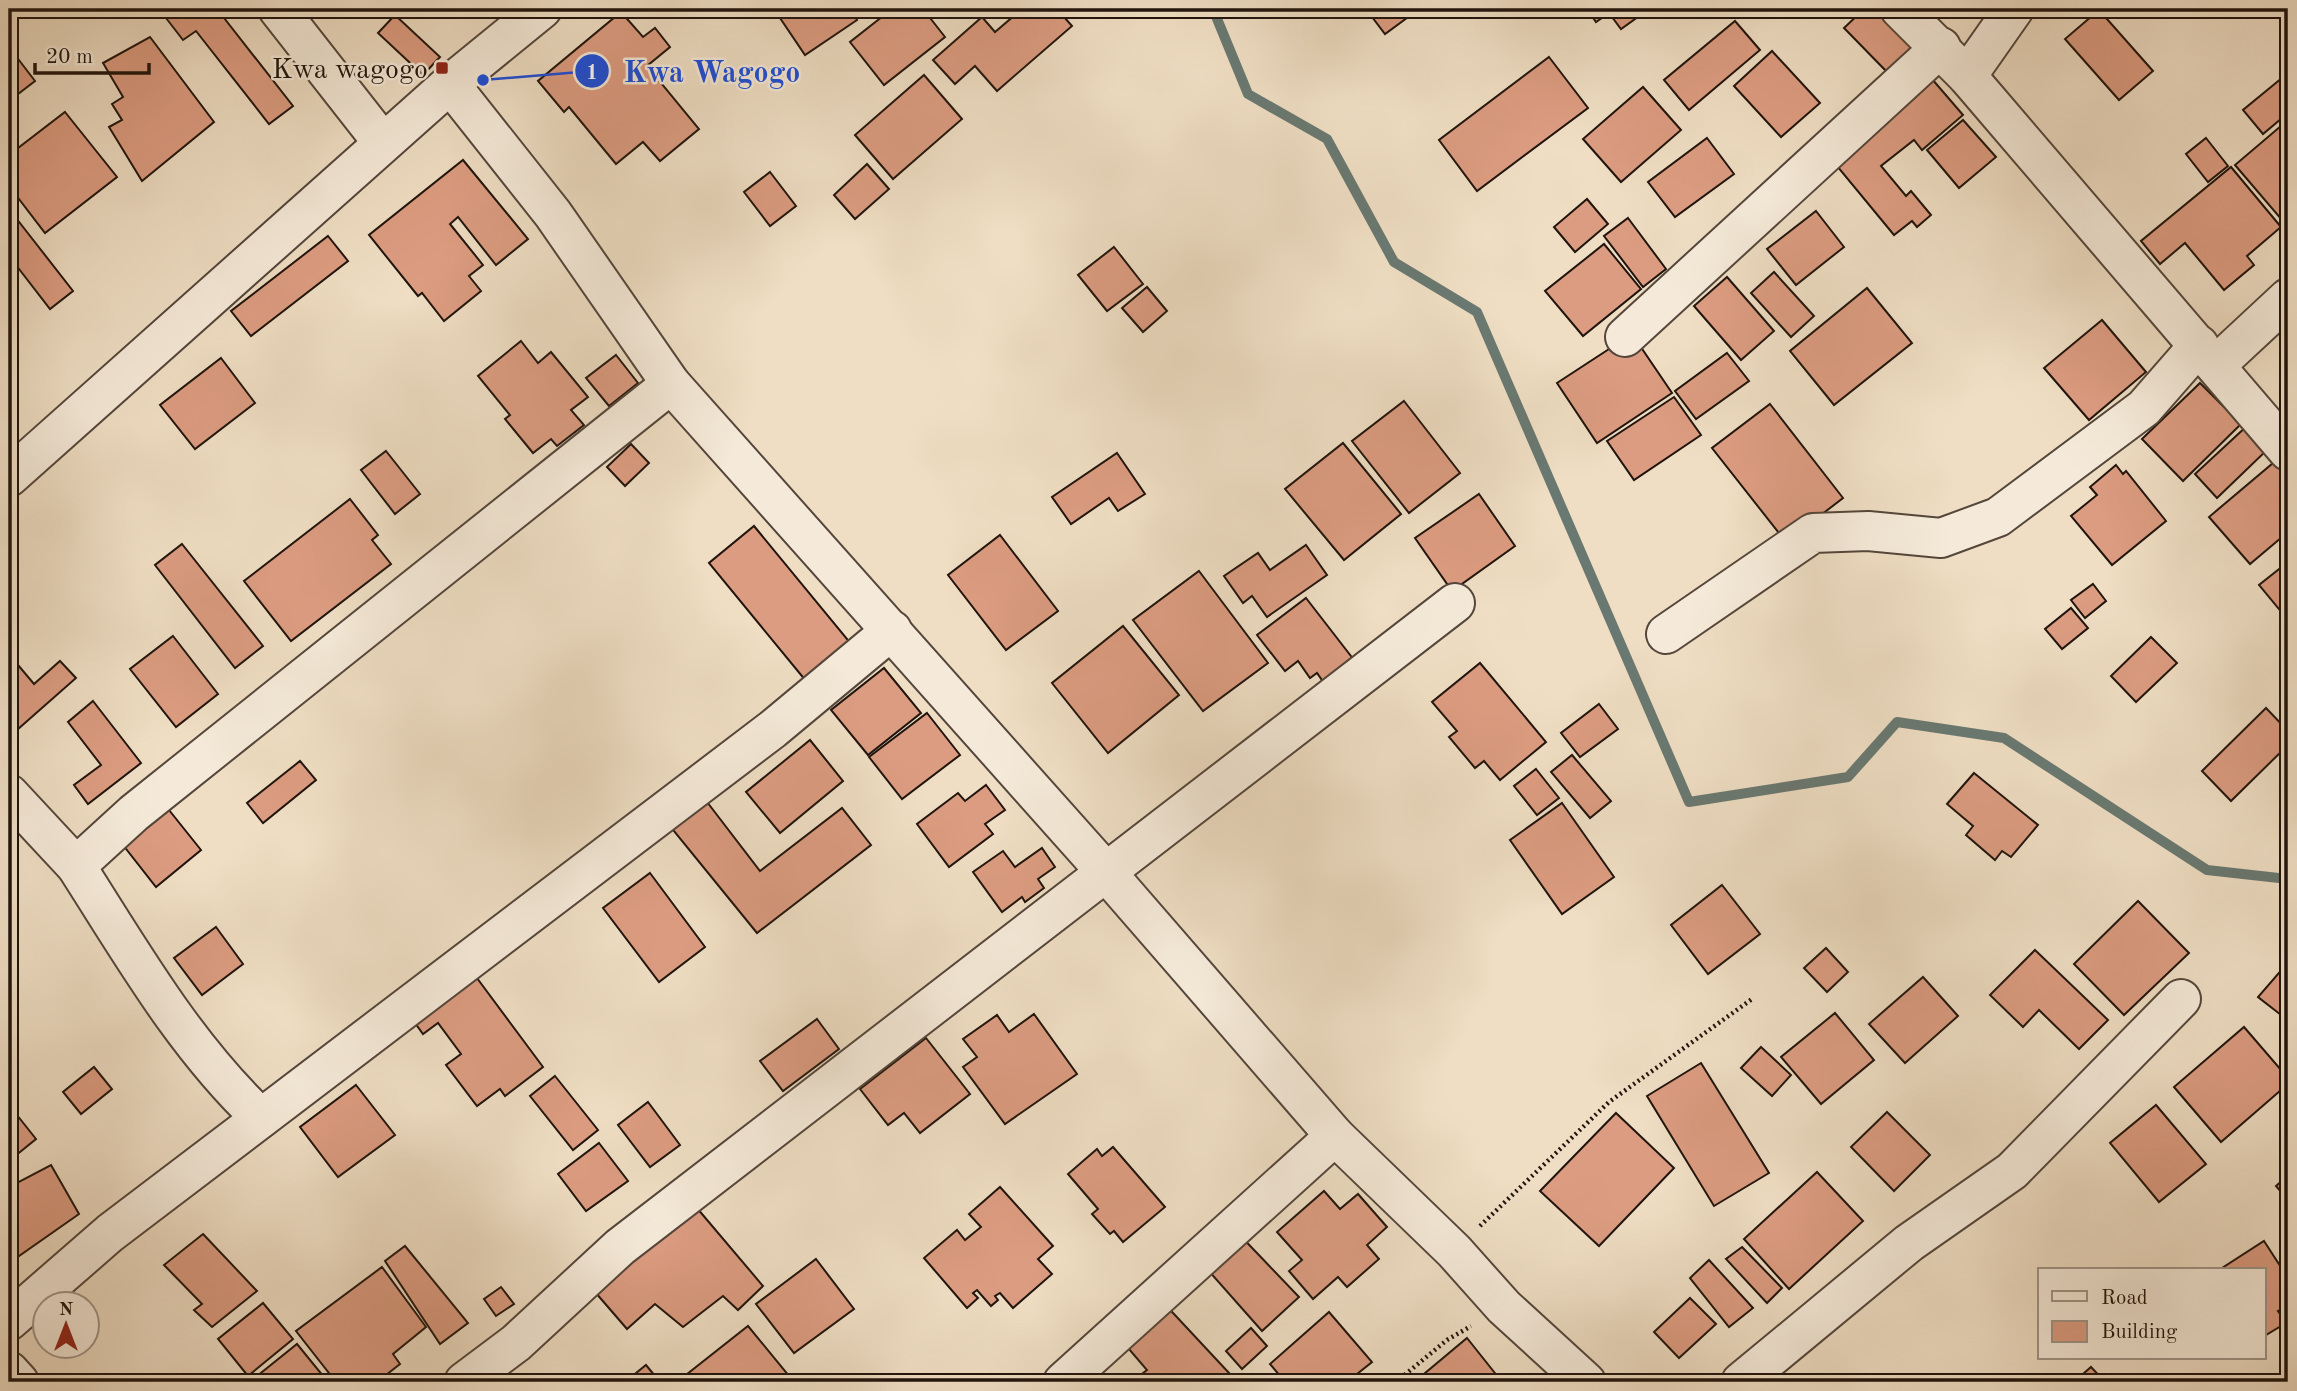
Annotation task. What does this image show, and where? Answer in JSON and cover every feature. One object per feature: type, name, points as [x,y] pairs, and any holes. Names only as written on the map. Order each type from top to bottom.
[{"type":"street","points":[[278,9],[383,143]]},
{"type":"street","points":[[9,477],[450,84],[542,9]]},
{"type":"street","points":[[1900,9],[1941,47],[1967,76],[2288,451]]},
{"type":"street","points":[[1967,76],[2014,9]]},
{"type":"street","points":[[1625,338],[1941,47]]},
{"type":"street","points":[[450,84],[553,214],[671,384],[1105,871],[1335,1136],[1454,1251],[1504,1307],[1586,1382]]},
{"type":"street","points":[[1665,634],[1813,533],[1868,531],[1941,538],[1998,517],[2144,408],[2207,355],[2288,298]]},
{"type":"street","points":[[76,866],[134,813],[671,384]]},
{"type":"street","points":[[464,1382],[516,1343],[620,1247],[1455,603]]},
{"type":"street","points":[[9,1321],[110,1233],[773,729],[891,630]]},
{"type":"street","points":[[9,794],[76,866],[181,1029],[235,1093],[261,1118]]},
{"type":"street","points":[[1741,1382],[1909,1243],[2012,1171],[2181,999]]},
{"type":"street","points":[[1063,1382],[1335,1136]]},
{"type":"path","points":[[1454,1251],[1609,1102],[1752,999]]},
{"type":"path","points":[[1396,1382],[1447,1340],[1504,1307]]},
{"type":"building","points":[[177,9],[217,9],[293,106],[269,124],[196,31],[183,40],[166,18]]},
{"type":"building","points":[[781,9],[797,9],[801,15],[810,9],[850,9],[857,20],[805,55],[776,12]]},
{"type":"building","points":[[892,9],[923,9],[945,37],[884,85],[850,42]]},
{"type":"building","points":[[1022,9],[1057,9],[1072,26],[997,91],[975,66],[955,84],[933,60],[982,17],[995,32]]},
{"type":"building","points":[[1366,9],[1413,9],[1415,12],[1385,34]]},
{"type":"building","points":[[1587,9],[1649,9],[1621,29],[1609,13],[1596,22]]},
{"type":"building","points":[[1864,9],[1874,9],[1914,50],[1889,74],[1844,28]]},
{"type":"building","points":[[2099,10],[2153,71],[2119,100],[2065,39]]},
{"type":"building","points":[[621,12],[643,37],[655,28],[670,47],[647,66],[699,129],[660,161],[643,142],[616,164],[569,107],[564,112],[538,81]]},
{"type":"building","points":[[395,15],[440,57],[423,75],[378,33]]},
{"type":"building","points":[[1735,21],[1760,50],[1689,110],[1664,80]]},
{"type":"building","points":[[150,37],[214,122],[142,181],[109,127],[122,120],[112,104],[123,97],[103,63]]},
{"type":"building","points":[[9,47],[35,81],[9,101]]},
{"type":"building","points":[[1772,51],[1820,103],[1781,137],[1734,86]]},
{"type":"building","points":[[1549,57],[1588,108],[1477,191],[1439,140]]},
{"type":"building","points":[[2288,73],[2288,113],[2263,134],[2243,110]]},
{"type":"building","points":[[924,75],[962,119],[893,179],[855,135]]},
{"type":"building","points":[[1932,79],[1963,115],[1922,150],[1914,140],[1881,166],[1906,196],[1911,191],[1931,215],[1917,227],[1912,221],[1894,235],[1832,160]]},
{"type":"building","points":[[1643,87],[1681,130],[1621,182],[1583,139]]},
{"type":"building","points":[[65,112],[117,177],[45,233],[9,186],[9,155]]},
{"type":"building","points":[[1963,120],[1996,157],[1959,188],[1927,150]]},
{"type":"building","points":[[2288,120],[2288,227],[2235,165]]},
{"type":"building","points":[[1707,138],[1734,174],[1675,217],[1648,182]]},
{"type":"building","points":[[2206,138],[2228,166],[2208,182],[2186,154]]},
{"type":"building","points":[[463,160],[528,239],[496,265],[458,217],[450,224],[483,265],[469,276],[481,291],[444,321],[422,293],[418,296],[369,235]]},
{"type":"building","points":[[867,164],[889,189],[855,219],[834,195]]},
{"type":"building","points":[[2231,167],[2281,227],[2247,256],[2254,265],[2224,290],[2185,243],[2160,264],[2141,241]]},
{"type":"building","points":[[770,172],[796,206],[770,226],[744,192]]},
{"type":"building","points":[[1587,199],[1608,224],[1575,252],[1554,227]]},
{"type":"building","points":[[9,209],[73,291],[50,309],[9,256]]},
{"type":"building","points":[[1816,211],[1844,247],[1796,285],[1767,249]]},
{"type":"building","points":[[1628,218],[1666,269],[1643,287],[1604,236]]},
{"type":"building","points":[[328,236],[348,261],[251,336],[231,311]]},
{"type":"building","points":[[1604,244],[1641,289],[1583,336],[1545,291]]},
{"type":"building","points":[[1114,247],[1143,284],[1107,311],[1078,275]]},
{"type":"building","points":[[1774,272],[1814,316],[1791,337],[1751,293]]},
{"type":"building","points":[[1727,277],[1774,331],[1741,360],[1694,306]]},
{"type":"building","points":[[1147,287],[1167,311],[1143,332],[1122,308]]},
{"type":"building","points":[[1867,288],[1912,343],[1834,405],[1790,351]]},
{"type":"building","points":[[2102,320],[2146,372],[2089,420],[2044,368]]},
{"type":"building","points":[[1632,334],[1672,393],[1597,443],[1557,383]]},
{"type":"building","points":[[521,341],[538,363],[551,352],[588,397],[571,410],[584,425],[557,446],[551,439],[533,453],[505,419],[510,415],[478,376]]},
{"type":"building","points":[[1727,353],[1749,381],[1696,419],[1675,391]]},
{"type":"building","points":[[616,355],[638,383],[609,406],[586,378]]},
{"type":"building","points":[[221,358],[255,403],[195,449],[160,405]]},
{"type":"building","points":[[2200,383],[2241,424],[2183,481],[2142,439]]},
{"type":"building","points":[[1674,397],[1701,435],[1634,480],[1607,441]]},
{"type":"building","points":[[1404,401],[1460,473],[1409,513],[1352,441]]},
{"type":"building","points":[[1770,404],[1843,498],[1786,542],[1712,448]]},
{"type":"building","points":[[2248,425],[2269,448],[2217,498],[2195,474]]},
{"type":"building","points":[[1343,443],[1401,514],[1344,560],[1285,489]]},
{"type":"building","points":[[631,444],[649,463],[625,486],[607,467]]},
{"type":"building","points":[[386,451],[420,494],[395,514],[361,470]]},
{"type":"building","points":[[1117,453],[1145,494],[1118,511],[1109,498],[1071,524],[1052,497]]},
{"type":"building","points":[[2279,458],[2288,469],[2288,532],[2250,564],[2209,517]]},
{"type":"building","points":[[2116,465],[2123,474],[2126,471],[2166,521],[2112,565],[2071,516],[2097,495],[2090,487]]},
{"type":"building","points":[[1479,494],[1515,546],[1452,591],[1415,538]]},
{"type":"building","points":[[350,499],[378,535],[372,540],[391,564],[291,641],[244,581]]},
{"type":"building","points":[[754,526],[852,645],[806,681],[709,563]]},
{"type":"building","points":[[1000,535],[1058,611],[1006,650],[948,575]]},
{"type":"building","points":[[182,544],[263,646],[235,668],[155,565]]},
{"type":"building","points":[[1306,545],[1327,575],[1267,617],[1252,596],[1243,603],[1224,576],[1258,553],[1270,570]]},
{"type":"building","points":[[2288,562],[2288,620],[2259,585]]},
{"type":"building","points":[[1199,571],[1268,663],[1203,711],[1133,620]]},
{"type":"building","points":[[2093,584],[2106,601],[2085,618],[2071,600]]},
{"type":"building","points":[[1306,598],[1354,660],[1324,683],[1317,673],[1310,678],[1298,661],[1285,671],[1257,635]]},
{"type":"building","points":[[2071,608],[2088,628],[2062,649],[2045,629]]},
{"type":"building","points":[[1123,626],[1179,695],[1108,753],[1052,683]]},
{"type":"building","points":[[173,636],[218,694],[176,727],[130,669]]},
{"type":"building","points":[[2151,637],[2177,663],[2136,702],[2111,676]]},
{"type":"building","points":[[60,661],[76,678],[9,737],[9,672],[18,665],[34,684]]},
{"type":"building","points":[[1480,663],[1546,742],[1500,780],[1484,761],[1475,768],[1449,737],[1457,731],[1432,702]]},
{"type":"building","points":[[884,668],[921,713],[868,755],[831,710]]},
{"type":"building","points":[[93,701],[141,763],[88,804],[74,785],[101,765],[68,722]]},
{"type":"building","points":[[1599,704],[1618,729],[1580,757],[1561,733]]},
{"type":"building","points":[[2266,708],[2288,731],[2288,745],[2231,801],[2202,771]]},
{"type":"building","points":[[927,713],[960,755],[902,799],[869,757]]},
{"type":"building","points":[[810,740],[843,781],[780,833],[746,792]]},
{"type":"building","points":[[1572,755],[1611,801],[1590,818],[1551,772]]},
{"type":"building","points":[[300,761],[316,780],[263,823],[247,803]]},
{"type":"building","points":[[1536,769],[1559,798],[1537,815],[1514,786]]},
{"type":"building","points":[[1974,773],[2038,825],[2011,857],[2002,851],[1995,860],[1966,835],[1973,826],[1947,804]]},
{"type":"building","points":[[986,785],[1005,810],[985,824],[993,834],[949,867],[917,824],[958,793],[965,801]]},
{"type":"building","points":[[704,798],[760,871],[842,808],[871,845],[757,933],[669,825]]},
{"type":"building","points":[[1562,803],[1614,877],[1562,914],[1510,840]]},
{"type":"building","points":[[169,810],[201,850],[156,887],[123,845]]},
{"type":"building","points":[[1042,848],[1055,867],[1038,879],[1044,888],[1025,902],[1022,897],[1002,912],[973,872],[1003,851],[1015,867]]},
{"type":"building","points":[[650,873],[705,947],[659,982],[603,908]]},
{"type":"building","points":[[1722,885],[1760,934],[1708,974],[1671,925]]},
{"type":"building","points":[[2138,901],[2189,953],[2124,1015],[2074,964]]},
{"type":"building","points":[[216,927],[243,964],[202,995],[174,958]]},
{"type":"building","points":[[1826,948],[1848,972],[1827,992],[1804,968]]},
{"type":"building","points":[[2035,950],[2108,1020],[2079,1049],[2039,1010],[2023,1027],[1990,995]]},
{"type":"building","points":[[2284,967],[2288,970],[2288,1007],[2281,1015],[2258,997]]},
{"type":"building","points":[[471,970],[543,1067],[505,1096],[500,1089],[477,1106],[446,1065],[461,1054],[438,1023],[423,1034],[410,1016]]},
{"type":"building","points":[[1923,977],[1958,1016],[1905,1063],[1869,1024]]},
{"type":"building","points":[[1835,1013],[1874,1060],[1821,1104],[1781,1057]]},
{"type":"building","points":[[1034,1014],[1077,1074],[1005,1124],[963,1067],[977,1057],[963,1039],[997,1015],[1009,1032]]},
{"type":"building","points":[[817,1019],[839,1049],[783,1091],[760,1061]]},
{"type":"building","points":[[2244,1027],[2288,1078],[2288,1084],[2221,1142],[2174,1087]]},
{"type":"building","points":[[926,1038],[970,1094],[920,1133],[904,1113],[888,1125],[860,1089]]},
{"type":"building","points":[[1761,1047],[1791,1075],[1772,1096],[1741,1068]]},
{"type":"building","points":[[1701,1063],[1769,1173],[1714,1206],[1647,1096]]},
{"type":"building","points":[[94,1067],[112,1089],[81,1114],[63,1092]]},
{"type":"building","points":[[555,1076],[598,1130],[573,1150],[530,1096]]},
{"type":"building","points":[[356,1085],[395,1135],[338,1177],[300,1127]]},
{"type":"building","points":[[648,1102],[680,1145],[650,1167],[618,1125]]},
{"type":"building","points":[[9,1105],[36,1139],[9,1161]]},
{"type":"building","points":[[2156,1105],[2206,1164],[2159,1202],[2110,1143]]},
{"type":"building","points":[[1887,1112],[1930,1155],[1894,1191],[1851,1147]]},
{"type":"building","points":[[1616,1113],[1674,1168],[1599,1246],[1540,1191]]},
{"type":"building","points":[[599,1143],[628,1181],[586,1211],[558,1174]]},
{"type":"building","points":[[1113,1147],[1165,1207],[1123,1242],[1114,1231],[1110,1234],[1092,1214],[1098,1209],[1068,1174],[1097,1149],[1102,1156]]},
{"type":"building","points":[[51,1165],[79,1214],[9,1263],[9,1187]]},
{"type":"building","points":[[1817,1172],[1863,1221],[1789,1289],[1744,1239]]},
{"type":"building","points":[[2288,1175],[2288,1200],[2276,1186]]},
{"type":"building","points":[[1000,1187],[1053,1246],[1038,1259],[1052,1274],[1013,1308],[1000,1293],[995,1296],[998,1300],[991,1306],[977,1290],[973,1293],[978,1298],[967,1308],[924,1258],[957,1230],[965,1240],[981,1227],[969,1214]]},
{"type":"building","points":[[1324,1191],[1340,1209],[1358,1194],[1387,1227],[1367,1245],[1379,1259],[1347,1287],[1338,1277],[1313,1299],[1289,1271],[1302,1260],[1277,1232]]},
{"type":"building","points":[[691,1201],[763,1286],[738,1310],[723,1296],[683,1327],[655,1304],[627,1329],[589,1285]]},
{"type":"building","points":[[1234,1229],[1299,1297],[1262,1331],[1200,1261]]},
{"type":"building","points":[[203,1234],[257,1291],[212,1327],[194,1310],[202,1304],[164,1265]]},
{"type":"building","points":[[2264,1241],[2288,1278],[2288,1305],[2278,1311],[2286,1323],[2266,1335],[2266,1268],[2222,1268]]},
{"type":"building","points":[[405,1246],[468,1323],[440,1344],[385,1261]]},
{"type":"building","points":[[1742,1247],[1782,1288],[1767,1303],[1726,1259]]},
{"type":"building","points":[[816,1259],[854,1309],[794,1353],[756,1304]]},
{"type":"building","points":[[1709,1260],[1753,1308],[1729,1327],[1690,1278]]},
{"type":"building","points":[[382,1267],[426,1327],[393,1354],[400,1364],[377,1382],[336,1382],[296,1331]]},
{"type":"building","points":[[501,1287],[514,1304],[496,1316],[484,1299]]},
{"type":"building","points":[[1690,1298],[1716,1324],[1679,1358],[1654,1332]]},
{"type":"building","points":[[1160,1299],[1229,1373],[1218,1382],[1145,1382],[1139,1376],[1147,1370],[1117,1335]]},
{"type":"building","points":[[263,1303],[293,1339],[248,1376],[218,1339]]},
{"type":"building","points":[[1329,1312],[1372,1362],[1347,1382],[1285,1382],[1270,1364]]},
{"type":"building","points":[[748,1326],[794,1382],[677,1382]]},
{"type":"building","points":[[1251,1328],[1267,1346],[1242,1369],[1226,1351]]},
{"type":"building","points":[[1467,1338],[1502,1382],[1430,1382],[1424,1374]]},
{"type":"building","points":[[297,1344],[328,1382],[251,1381]]},
{"type":"building","points":[[646,1365],[660,1382],[625,1382]]},
{"type":"building","points":[[2091,1367],[2105,1382],[2074,1382]]},
{"type":"waterway","points":[[1213,9],[1248,94],[1327,139],[1394,262],[1477,312],[1689,802],[1848,777],[1897,722],[2004,738],[2207,870],[2288,879]]},
{"type":"place","name":"Kwa wagogo","points":[[442,68]]},
{"type":"place","name":"Kwa Wagogo","points":[[483,80]]}]
